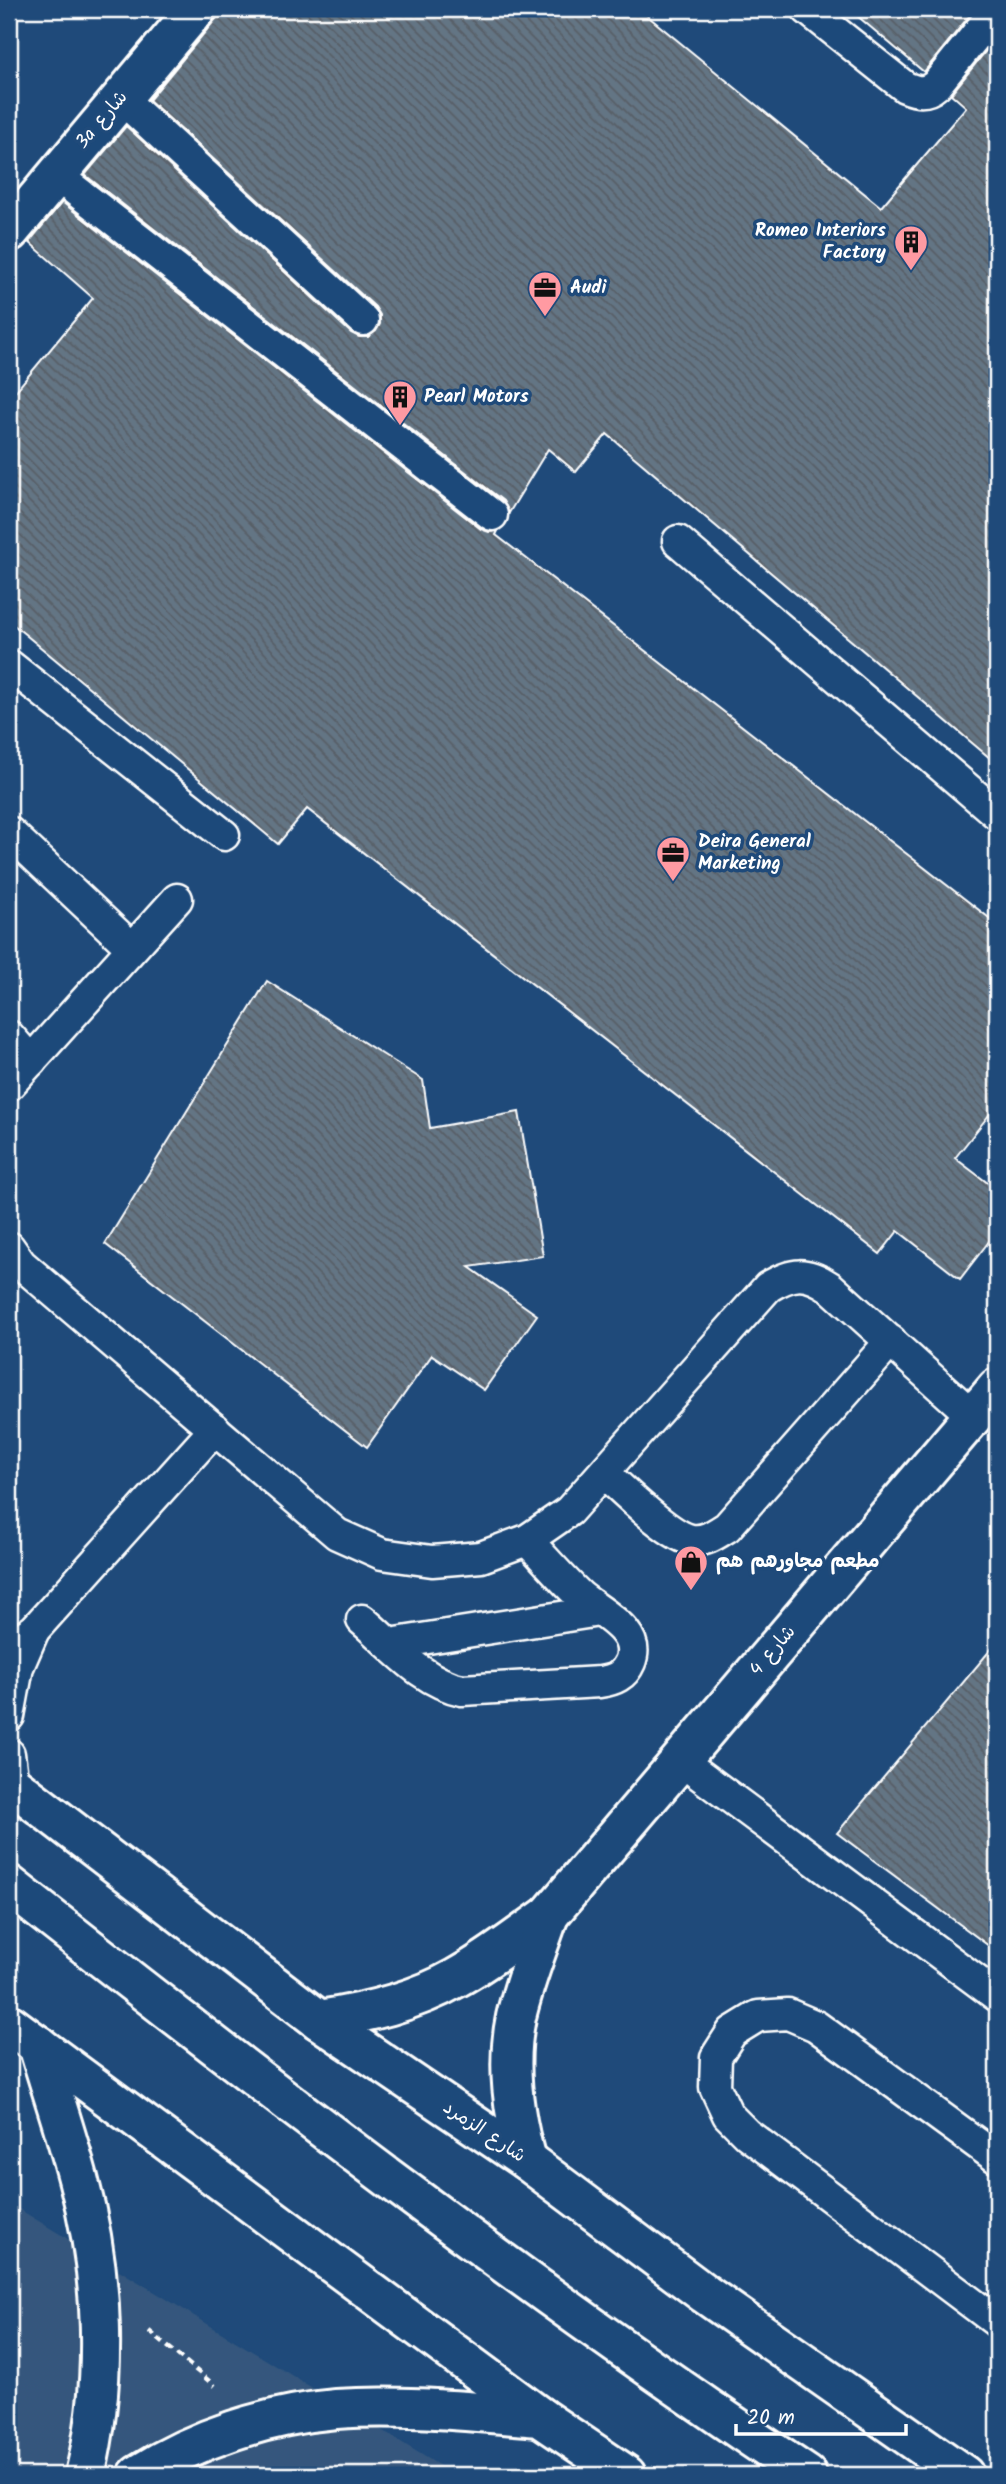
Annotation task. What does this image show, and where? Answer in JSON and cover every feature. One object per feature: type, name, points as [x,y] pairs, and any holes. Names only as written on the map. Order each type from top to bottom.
[{"type":"main road","name":"3a شارع","points":[[9,232],[196,9]]},
{"type":"main road","name":"شارع 4","points":[[318,2020],[356,2015],[428,1992],[481,1963],[549,1914],[985,1402]]},
{"type":"main road","name":"شارع الزمرد","points":[[10,1774],[318,2020],[526,2160],[705,2294],[964,2475]]},
{"type":"main road","points":[[9,1885],[350,2149],[592,2327],[807,2475]]},
{"type":"main road","name":"شارع 4","points":[[526,2160],[516,2124],[512,2050],[522,1996],[549,1914]]},
{"type":"main road","points":[[23,2034],[79,2180],[93,2250],[99,2322],[98,2389],[90,2456],[85,2475]]},
{"type":"main road","points":[[23,2034],[540,2417],[626,2475]]},
{"type":"main road","points":[[138,2475],[198,2444],[244,2427],[289,2416],[336,2409],[429,2409],[540,2417]]},
{"type":"lane","points":[[807,9],[905,87],[922,92],[936,85],[997,9]]},
{"type":"lane","points":[[121,98],[363,320]]},
{"type":"lane","points":[[56,175],[492,515]]},
{"type":"lane","points":[[678,541],[997,814]]},
{"type":"lane","points":[[9,666],[224,835]]},
{"type":"lane","points":[[9,832],[132,948]]},
{"type":"lane","points":[[9,1085],[177,899]]},
{"type":"lane","points":[[9,1037],[31,1061]]},
{"type":"lane","points":[[9,1247],[21,1264],[337,1534],[382,1554],[432,1562],[481,1557],[527,1540],[569,1511],[768,1287],[783,1278],[799,1274],[815,1277],[891,1341],[985,1402]]},
{"type":"lane","points":[[604,1473],[675,1534],[692,1541],[711,1538],[727,1527],[891,1341]]},
{"type":"lane","points":[[9,1646],[34,1630],[215,1429]]},
{"type":"lane","points":[[362,1620],[434,1681],[462,1690],[614,1679],[625,1671],[631,1659],[632,1646],[626,1632],[566,1582],[527,1540]]},
{"type":"lane","points":[[390,1644],[599,1611]]},
{"type":"lane","points":[[9,1716],[18,1667],[34,1630]]},
{"type":"lane","points":[[680,1760],[997,1996]]},
{"type":"lane","points":[[997,2158],[816,2026],[788,2014],[758,2016],[732,2032],[716,2057],[715,2087],[728,2115],[747,2134],[997,2322]]},
{"type":"path","points":[[99,2322],[144,2327],[238,2405],[244,2427]]},
{"type":"shaded area","points":[[9,2203],[455,2475],[9,2475]]},
{"type":"building","points":[[224,9],[639,9],[881,207],[966,107],[951,94],[997,37],[997,764],[607,434],[576,472],[548,449],[509,513],[503,501],[85,175],[126,126],[351,333],[368,337],[376,331],[380,324],[380,315],[375,307],[149,100]]},
{"type":"building","points":[[849,9],[975,9],[924,72]]},
{"type":"building","points":[[62,202],[481,529],[498,531],[496,535],[997,924],[997,1105],[955,1158],[997,1190],[997,1231],[960,1279],[898,1231],[880,1254],[307,809],[278,844],[9,621],[9,399],[93,298],[29,242]]},
{"type":"building","points":[[267,981],[423,1080],[430,1128],[519,1112],[543,1256],[469,1267],[537,1315],[484,1390],[432,1355],[367,1447],[105,1244]]},
{"type":"building","points":[[997,1642],[997,1952],[837,1833]]},
{"type":"place","name":"Romeo Interiors Factory","points":[[911,272]]},
{"type":"place","name":"Audi","points":[[545,318]]},
{"type":"place","name":"Pearl Motors","points":[[400,427]]},
{"type":"place","name":"Deira General Marketing","points":[[673,883]]},
{"type":"place","name":"مطعم مجاورهم هم","points":[[691,1592]]}]
